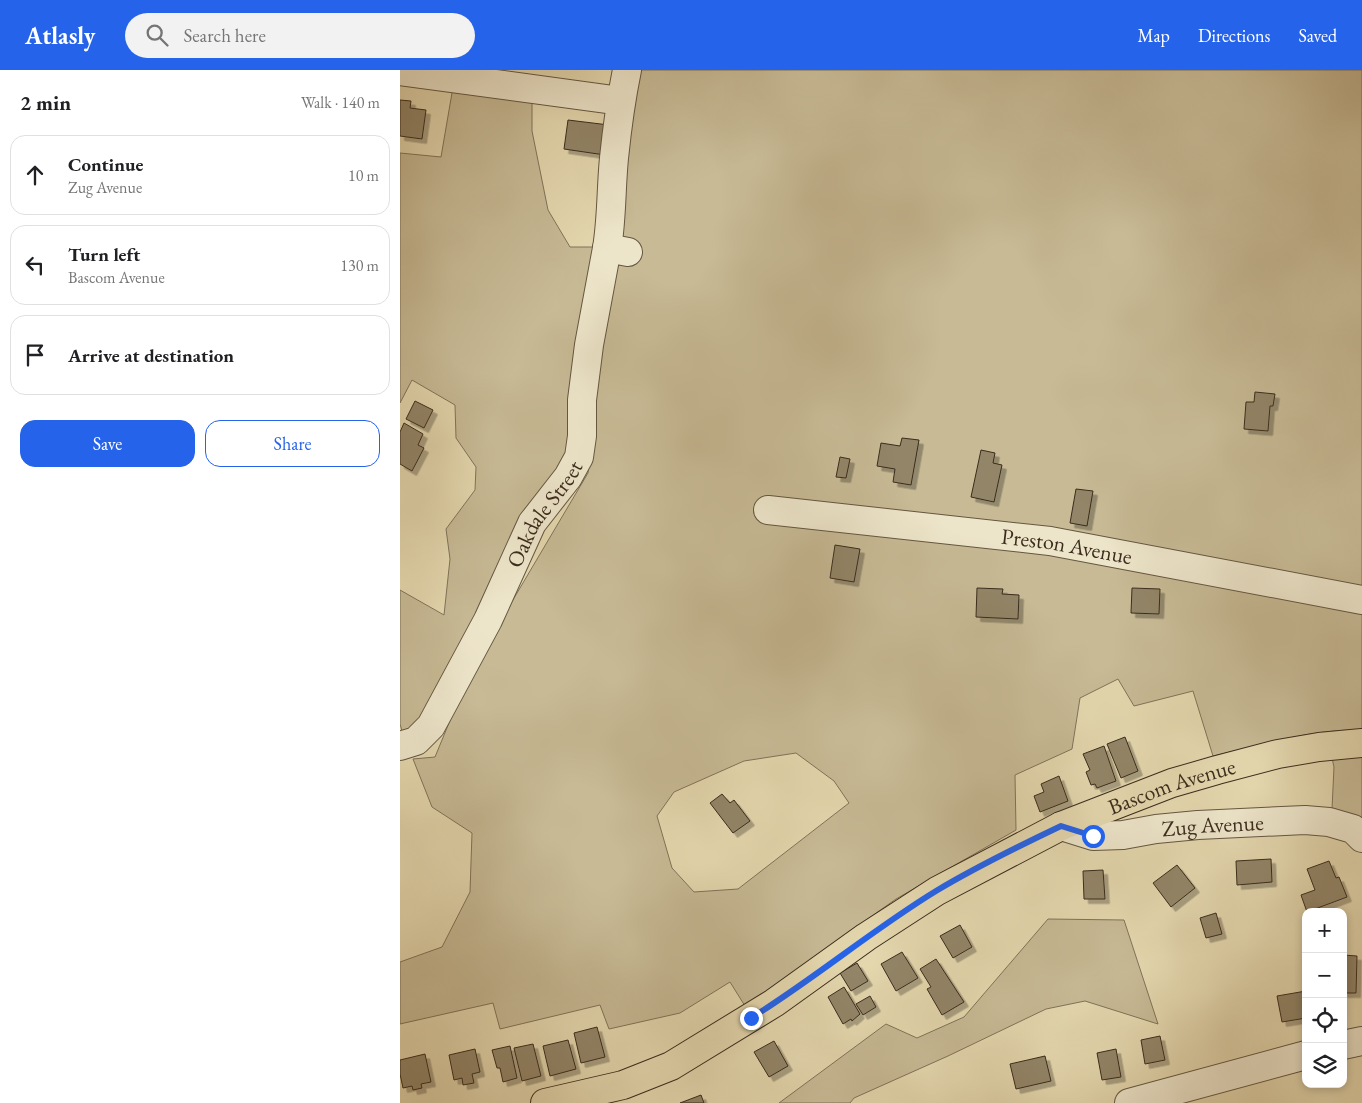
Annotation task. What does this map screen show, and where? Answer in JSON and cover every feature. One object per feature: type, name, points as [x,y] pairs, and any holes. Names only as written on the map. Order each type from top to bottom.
[{"type":"main road","name":"Bascom Avenue","points":[[545,1103],[623,1085],[671,1066],[774,1003],[936,890],[1061,826],[1172,783],[1217,770],[1278,754],[1319,747],[1362,743]]},
{"type":"street","name":"Oakdale Street","points":[[400,746],[416,741],[431,726],[488,620],[532,523],[568,477],[579,457],[582,436],[582,400],[589,345],[617,250],[611,222],[614,160],[621,101],[627,70]]},
{"type":"street","points":[[400,71],[621,101]]},
{"type":"street","name":"Preston Avenue","points":[[768,510],[1050,541],[1362,600]]},
{"type":"street","name":"Zug Avenue","points":[[1061,826],[1093,836],[1123,835],[1156,829],[1198,825],[1305,820],[1329,822],[1353,829],[1362,838]]},
{"type":"street","points":[[1347,1044],[1362,1042]]},
{"type":"street","points":[[1129,1103],[1302,1056]]},
{"type":"shaded area","points":[[636,70],[1362,70],[1362,730],[1343,730],[1305,735],[1213,756],[1193,691],[1134,706],[1118,679],[1080,698],[1072,749],[1015,775],[1016,830],[896,899],[745,1006],[730,982],[680,1013],[609,1029],[600,1005],[500,1029],[493,1003],[400,1024],[400,962],[442,947],[470,892],[472,833],[432,807],[413,759],[435,757],[474,662],[475,664],[588,473]],"holes":[[[796,753],[834,781],[849,803],[738,889],[694,892],[672,868],[657,816],[674,792],[744,761]]]},
{"type":"shaded area","points":[[453,87],[532,97],[532,131],[548,210],[570,247],[600,247],[574,458],[426,726],[402,731],[400,724],[400,590],[444,615],[450,559],[446,529],[475,490],[476,467],[456,438],[455,405],[412,380],[400,403],[400,153],[441,157]]},
{"type":"shaded area","points":[[1362,757],[1362,821],[1332,809],[1334,767],[1332,758]]},
{"type":"shaded area","points":[[1048,919],[1124,920],[1158,1024],[1085,1001],[1046,1009],[854,1098],[850,1103],[779,1103],[886,1024],[917,1038],[964,1017]]},
{"type":"building","points":[[400,100],[411,101],[410,108],[426,110],[422,139],[400,136]]},
{"type":"building","points":[[568,120],[609,125],[605,155],[564,149]]},
{"type":"building","points":[[1255,392],[1275,394],[1273,406],[1270,406],[1268,431],[1244,429],[1246,402],[1254,402]]},
{"type":"building","points":[[415,401],[433,410],[424,428],[406,419]]},
{"type":"building","points":[[404,423],[423,434],[418,445],[424,448],[412,471],[400,464],[400,432]]},
{"type":"building","points":[[902,438],[919,440],[911,485],[893,482],[895,469],[877,466],[881,443],[900,446]]},
{"type":"building","points":[[981,450],[995,453],[993,463],[1002,465],[994,502],[971,497]]},
{"type":"building","points":[[840,457],[850,459],[846,478],[836,477]]},
{"type":"building","points":[[1076,489],[1093,491],[1087,526],[1070,523]]},
{"type":"building","points":[[835,545],[860,549],[854,582],[830,578]]},
{"type":"building","points":[[977,588],[1003,589],[1002,594],[1019,595],[1018,619],[976,617]]},
{"type":"building","points":[[1132,588],[1160,589],[1159,614],[1131,613]]},
{"type":"building","points":[[1125,737],[1138,771],[1121,778],[1107,744]]},
{"type":"building","points":[[1104,746],[1116,781],[1097,788],[1095,784],[1091,785],[1086,772],[1090,770],[1083,754]]},
{"type":"building","points":[[1059,776],[1068,801],[1040,812],[1034,796],[1044,792],[1041,784]]},
{"type":"building","points":[[722,794],[730,803],[734,800],[750,821],[733,833],[710,803]]},
{"type":"building","points":[[1271,859],[1272,882],[1237,885],[1236,861]]},
{"type":"building","points":[[1329,861],[1336,878],[1339,877],[1347,897],[1318,908],[1306,908],[1301,895],[1315,890],[1307,869]]},
{"type":"building","points":[[1177,865],[1195,888],[1171,907],[1153,883]]},
{"type":"building","points":[[1103,870],[1105,899],[1084,899],[1083,871]]},
{"type":"building","points":[[1216,913],[1222,934],[1206,938],[1200,918]]},
{"type":"building","points":[[960,925],[972,947],[953,958],[940,936]]},
{"type":"building","points":[[902,952],[918,978],[896,991],[881,964]]},
{"type":"building","points":[[1347,955],[1357,956],[1356,993],[1347,993]]},
{"type":"building","points":[[936,959],[964,1002],[942,1015],[927,989],[931,987],[920,969]]},
{"type":"building","points":[[857,963],[868,981],[851,991],[840,973]]},
{"type":"building","points":[[844,987],[860,1014],[852,1021],[851,1019],[843,1024],[828,997]]},
{"type":"building","points":[[1302,992],[1302,1019],[1282,1022],[1277,996]]},
{"type":"building","points":[[870,996],[876,1007],[863,1015],[856,1004]]},
{"type":"building","points":[[597,1027],[605,1057],[581,1063],[574,1033]]},
{"type":"building","points":[[1160,1036],[1165,1060],[1145,1064],[1141,1040]]},
{"type":"building","points":[[568,1040],[576,1069],[550,1076],[543,1046]]},
{"type":"building","points":[[774,1041],[788,1066],[769,1077],[754,1052]]},
{"type":"building","points":[[533,1044],[541,1076],[522,1081],[514,1048]]},
{"type":"building","points":[[510,1046],[517,1078],[503,1082],[500,1068],[497,1068],[492,1050]]},
{"type":"building","points":[[475,1049],[480,1072],[472,1074],[474,1083],[463,1085],[462,1078],[454,1080],[449,1055]]},
{"type":"building","points":[[1116,1049],[1121,1077],[1102,1080],[1097,1053]]},
{"type":"building","points":[[425,1054],[431,1082],[421,1084],[422,1088],[413,1090],[412,1086],[403,1088],[400,1060]]},
{"type":"building","points":[[1045,1056],[1051,1081],[1016,1089],[1010,1064]]},
{"type":"building","points":[[701,1095],[704,1103],[680,1103]]},
{"type":"route","points":[[751,1018],[936,890],[1061,826],[1093,836]]}]
